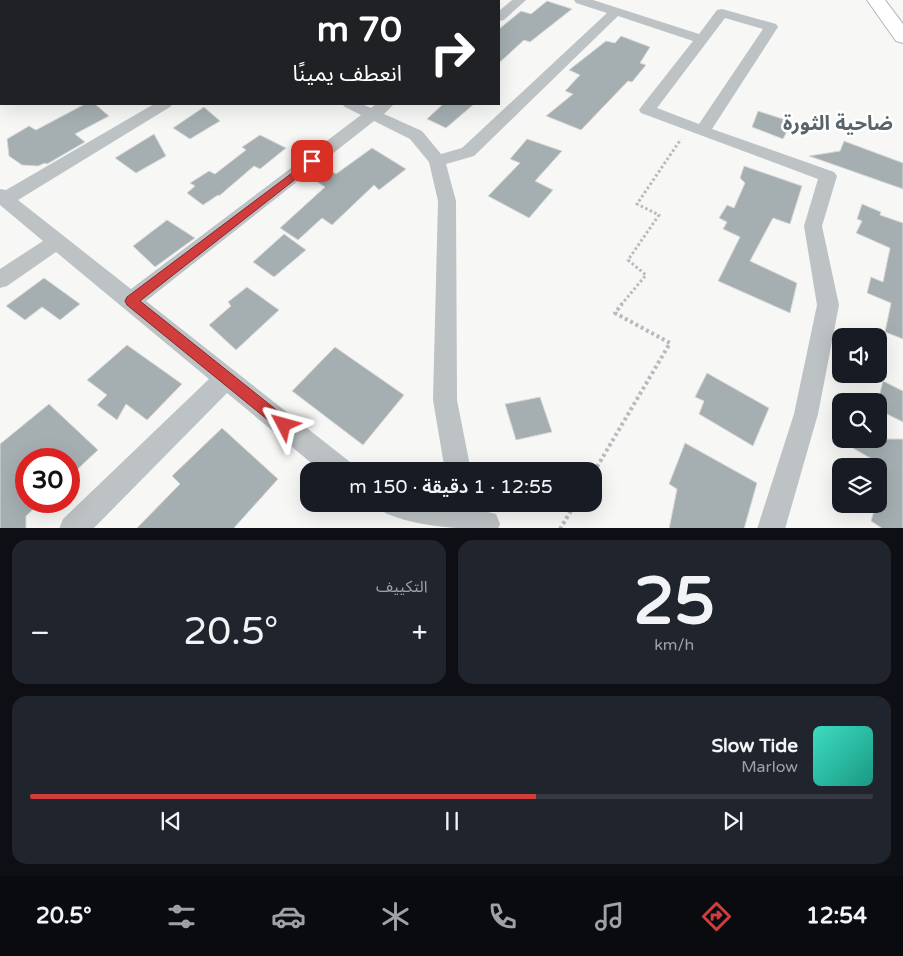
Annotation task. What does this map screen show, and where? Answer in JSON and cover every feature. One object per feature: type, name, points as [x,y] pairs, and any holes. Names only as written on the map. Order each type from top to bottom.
[{"type":"street","points":[[500,16],[520,0]]},
{"type":"street","points":[[580,0],[702,39]]},
{"type":"street","points":[[876,0],[903,37]]},
{"type":"street","points":[[437,161],[468,152],[616,11]]},
{"type":"street","points":[[696,128],[771,27],[722,13],[647,110],[696,128],[828,176],[813,226],[828,304],[806,414],[771,528]]},
{"type":"street","points":[[163,105],[2,197],[330,462]]},
{"type":"street","points":[[356,105],[379,109],[416,135],[437,161],[447,201],[445,400],[456,462]]},
{"type":"street","points":[[131,301],[379,109]]},
{"type":"street","points":[[0,280],[57,241]]},
{"type":"street","points":[[73,528],[226,378]]},
{"type":"street","points":[[436,512],[484,521]]},
{"type":"path","points":[[600,462],[670,343],[614,313],[646,275],[628,260],[659,215],[637,204],[696,128]]},
{"type":"path","points":[[560,528],[570,512]]},
{"type":"building","points":[[547,1],[572,9],[530,42],[524,40],[500,62],[500,28],[521,11],[531,14]]},
{"type":"building","points":[[621,36],[650,47],[640,63],[646,65],[632,82],[628,81],[581,130],[546,116],[573,94],[565,91],[580,75],[569,70],[606,41],[615,43]]},
{"type":"building","points":[[83,105],[96,105],[109,116],[75,134],[85,142],[47,164],[38,166],[22,165],[9,156],[7,139],[29,126],[36,130]]},
{"type":"building","points":[[442,105],[473,105],[446,128],[427,119]]},
{"type":"building","points":[[204,107],[220,121],[190,139],[173,128]]},
{"type":"building","points":[[758,111],[792,122],[783,139],[752,127]]},
{"type":"building","points":[[154,134],[166,156],[136,173],[115,158]]},
{"type":"building","points":[[260,135],[286,148],[260,169],[254,166],[219,196],[203,205],[187,193],[195,186],[190,183],[209,171],[215,174],[246,150],[242,147]]},
{"type":"building","points":[[527,139],[562,151],[535,181],[553,190],[529,218],[488,196],[520,163],[510,159]]},
{"type":"building","points":[[844,141],[903,163],[903,189],[809,156],[840,151]]},
{"type":"building","points":[[372,148],[406,169],[379,190],[374,185],[332,225],[322,218],[298,240],[280,228],[325,187],[310,177],[325,167],[336,174]]},
{"type":"building","points":[[744,166],[802,186],[790,224],[773,218],[750,261],[797,283],[790,313],[718,281],[740,237],[723,229],[727,222],[719,218],[727,205],[734,208],[745,183],[740,178]]},
{"type":"building","points":[[862,204],[881,212],[880,215],[903,223],[903,339],[887,333],[886,328],[891,303],[867,293],[871,277],[883,282],[890,248],[856,233],[862,221],[857,219]]},
{"type":"building","points":[[167,220],[195,238],[155,267],[133,246]]},
{"type":"building","points":[[284,234],[306,250],[274,277],[253,262]]},
{"type":"building","points":[[44,278],[80,304],[60,320],[42,307],[25,320],[6,306]]},
{"type":"building","points":[[247,287],[279,310],[236,350],[209,325],[231,306],[228,302]]},
{"type":"building","points":[[127,345],[182,384],[147,420],[126,404],[117,420],[97,405],[107,395],[87,380]]},
{"type":"building","points":[[335,347],[404,395],[363,445],[292,391]]},
{"type":"building","points":[[707,373],[769,408],[753,446],[699,414],[704,401],[695,397]]},
{"type":"building","points":[[882,383],[887,383],[903,391],[903,422],[887,414],[887,393],[880,393]]},
{"type":"building","points":[[540,397],[552,432],[516,440],[505,404]]},
{"type":"building","points":[[49,404],[98,450],[80,467],[80,448],[15,448],[15,513],[29,513],[26,516],[26,528],[0,528],[0,444]]},
{"type":"building","points":[[222,428],[278,479],[234,528],[137,528],[180,484],[172,476]]},
{"type":"building","points":[[887,439],[903,439],[903,528],[882,528],[871,521],[873,513],[887,513],[887,458],[870,458],[853,448],[887,448]]},
{"type":"building","points":[[685,443],[757,483],[744,528],[669,528],[677,489],[669,484]]},
{"type":"district","name":"ضاحية الثورة","points":[[838,123]]},
{"type":"route","points":[[284,425],[131,301],[312,161]]}]
